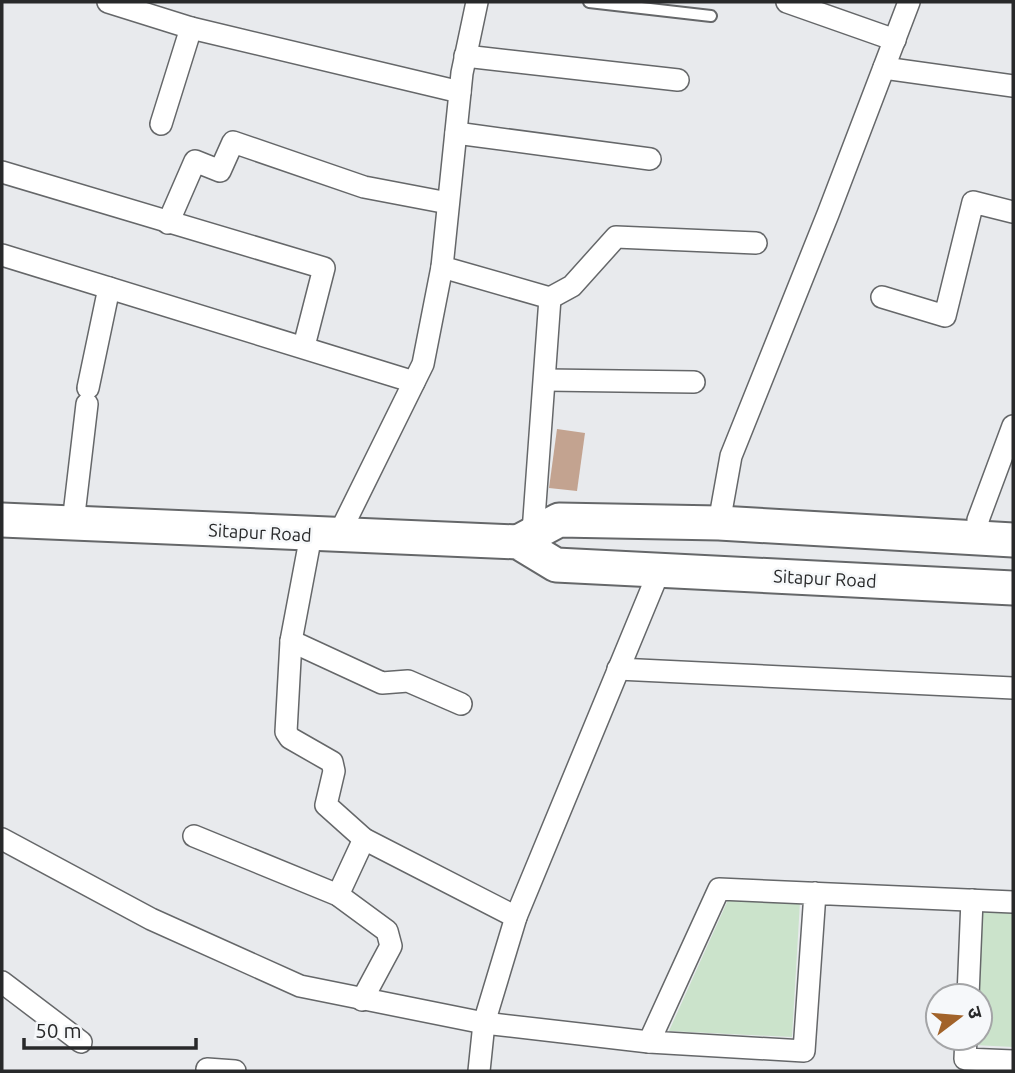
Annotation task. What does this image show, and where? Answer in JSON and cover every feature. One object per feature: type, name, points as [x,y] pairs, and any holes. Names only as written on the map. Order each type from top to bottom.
[{"type":"main road","name":"Sitapur Road","points":[[2,520],[325,534],[525,537],[559,520],[719,523],[1013,540]]},
{"type":"main road","name":"Sitapur Road","points":[[525,537],[556,565],[1013,588]]},
{"type":"street","points":[[108,2],[191,28],[460,92]]},
{"type":"street","points":[[787,2],[895,40]]},
{"type":"street","points":[[719,523],[731,456],[909,2]]},
{"type":"street","points":[[473,3],[460,92],[442,267],[423,364],[325,534],[291,641],[286,732],[290,738],[332,762],[334,771],[326,804],[364,839],[516,917]]},
{"type":"street","points":[[161,124],[191,28]]},
{"type":"street","points":[[465,56],[678,80]]},
{"type":"street","points":[[884,68],[1013,86]]},
{"type":"street","points":[[456,133],[650,159]]},
{"type":"street","points":[[169,223],[195,161],[220,171],[233,142],[364,187],[448,203]]},
{"type":"street","points":[[2,172],[324,268],[304,346]]},
{"type":"street","points":[[882,297],[945,316],[973,202],[1013,212]]},
{"type":"street","points":[[442,267],[550,298],[572,286],[616,237],[756,243]]},
{"type":"street","points":[[2,255],[414,382]]},
{"type":"street","points":[[73,523],[88,396],[109,288]]},
{"type":"street","points":[[525,537],[546,380],[550,298]]},
{"type":"street","points":[[546,380],[694,382]]},
{"type":"street","points":[[980,538],[978,520],[1013,426]]},
{"type":"street","points":[[479,1071],[484,1023],[516,917],[660,569]]},
{"type":"street","points":[[291,641],[382,683],[408,681],[461,704]]},
{"type":"street","points":[[618,669],[1013,688]]},
{"type":"street","points":[[194,836],[338,895],[387,931],[391,946],[362,1000]]},
{"type":"street","points":[[2,839],[176,930],[300,986],[484,1023],[649,1042],[804,1051],[815,893]]},
{"type":"street","points":[[338,895],[364,839]]},
{"type":"street","points":[[649,1042],[719,889],[1013,902]]},
{"type":"street","points":[[969,982],[972,901]]},
{"type":"street","points":[[2,982],[81,1042]]},
{"type":"street","points":[[965,1052],[965,1059],[1013,1061]]},
{"type":"street","points":[[208,1069],[235,1071]]},
{"type":"lane","points":[[589,2],[711,16]]},
{"type":"green space","points":[[728,900],[800,902],[792,1037],[669,1031]]},
{"type":"green space","points":[[981,908],[1013,909],[1013,1047],[994,1046],[994,982],[977,982]]},
{"type":"building","points":[[557,429],[585,433],[577,491],[549,488]]}]
